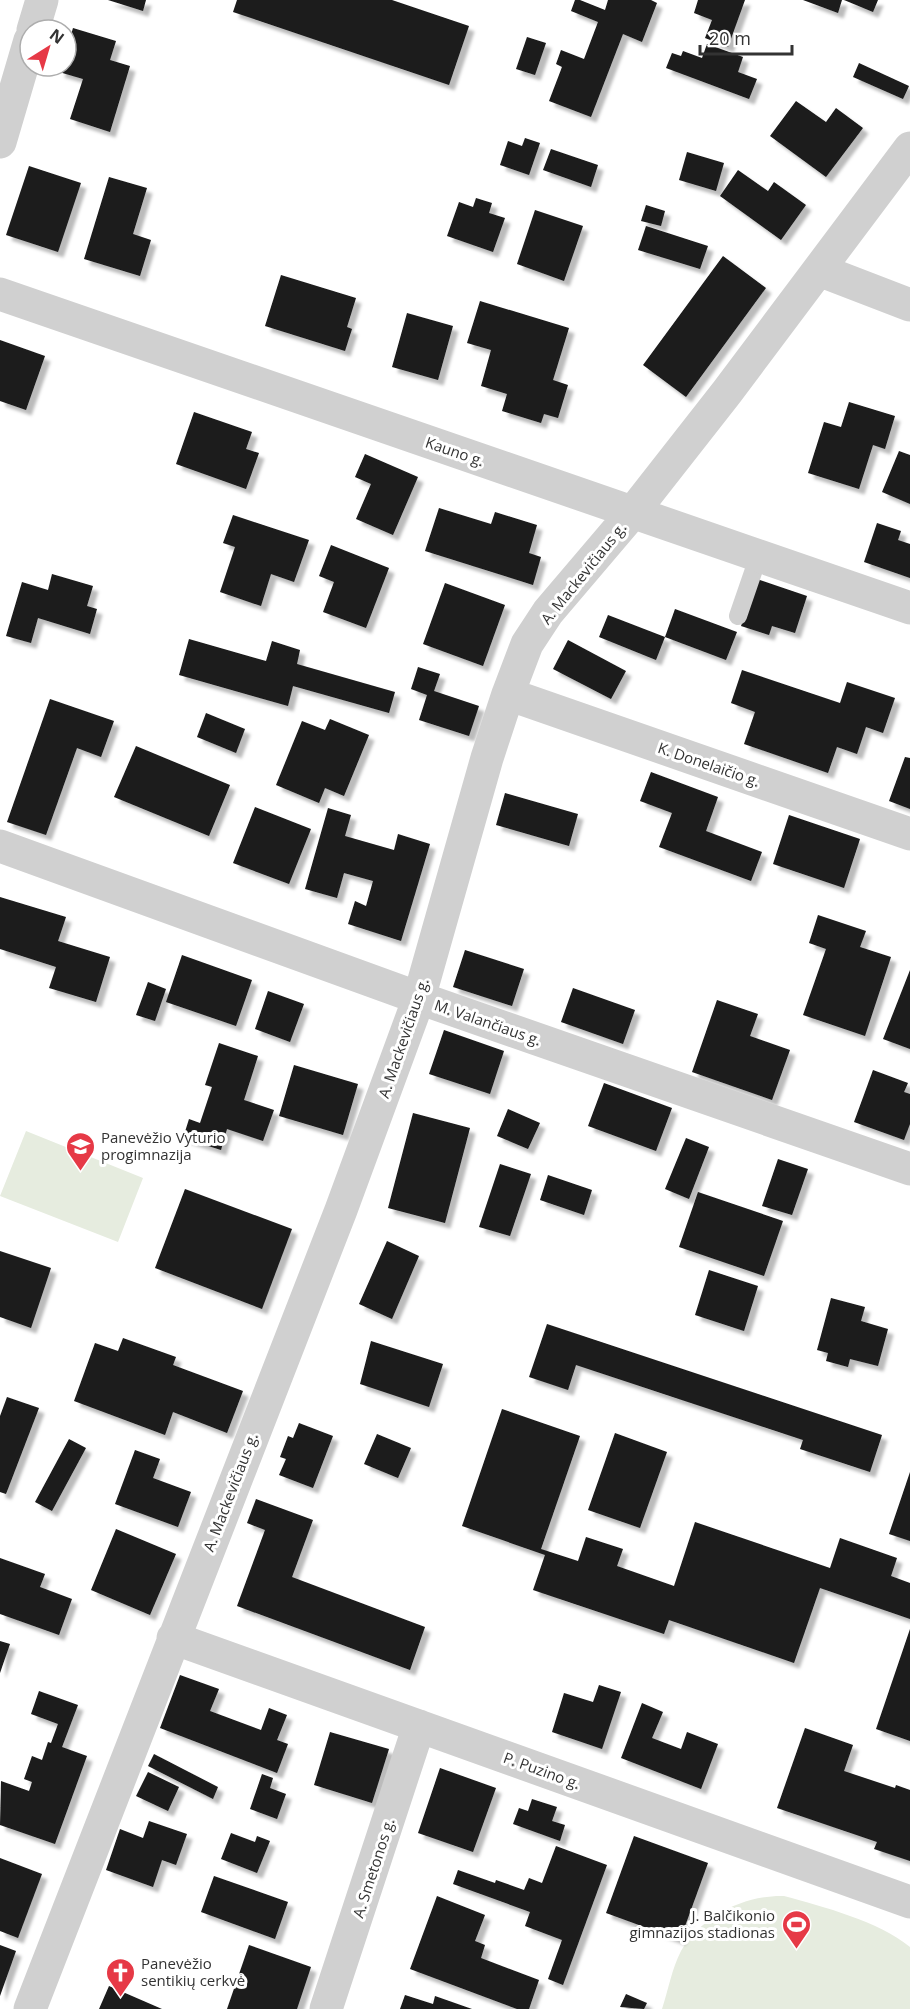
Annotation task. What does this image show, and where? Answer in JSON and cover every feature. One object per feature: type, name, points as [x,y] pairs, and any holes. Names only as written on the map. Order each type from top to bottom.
[{"type":"street","points":[[37,18],[42,0]]},
{"type":"street","points":[[0,142],[19,78]]},
{"type":"street","name":"A. Mackevičiaus g.","points":[[30,2009],[341,1210],[419,998],[488,758],[527,644],[548,612],[633,512],[910,148]]},
{"type":"street","points":[[819,270],[910,305]]},
{"type":"street","name":"Kauno g.","points":[[0,294],[910,608]]},
{"type":"street","name":"K. Donelaičio g.","points":[[508,694],[910,834]]},
{"type":"street","name":"M. Valančiaus g.","points":[[0,846],[419,998],[910,1169]]},
{"type":"street","name":"P. Puzino g.","points":[[173,1638],[910,1902]]},
{"type":"street","name":"A. Smetonos g.","points":[[326,2009],[419,1726]]},
{"type":"lane","points":[[738,616],[759,555]]},
{"type":"shaded area","points":[[26,1131],[143,1178],[118,1242],[0,1196]]},
{"type":"shaded area","name":"J. Balčikonio gimnazijos stadionas","points":[[784,1896],[867,1922],[910,1947],[910,2009],[662,2009],[681,1951],[700,1928],[725,1910],[739,1904],[754,1899]]},
{"type":"building","points":[[108,0],[146,0],[143,11]]},
{"type":"building","points":[[237,0],[392,0],[469,26],[449,85],[233,12]]},
{"type":"building","points":[[575,0],[605,10],[608,0],[651,0],[657,3],[642,42],[623,34],[591,117],[549,101],[562,67],[556,64],[561,50],[584,59],[598,22],[571,11]]},
{"type":"building","points":[[698,0],[745,0],[728,47],[705,38],[712,20],[694,13]]},
{"type":"building","points":[[803,0],[842,0],[838,13]]},
{"type":"building","points":[[844,0],[878,0],[873,12]]},
{"type":"building","points":[[78,30],[116,41],[110,60],[130,66],[110,132],[70,119],[83,79],[78,78]]},
{"type":"building","points":[[527,37],[546,43],[535,75],[516,69]]},
{"type":"building","points":[[707,44],[743,57],[738,72],[757,79],[749,99],[666,68],[672,53],[681,56],[683,51],[702,58]]},
{"type":"building","points":[[859,63],[909,86],[903,99],[853,77]]},
{"type":"building","points":[[796,101],[826,122],[836,108],[863,128],[826,177],[770,136]]},
{"type":"building","points":[[525,138],[540,143],[529,175],[500,165],[508,141],[522,146]]},
{"type":"building","points":[[551,149],[598,165],[591,187],[543,170]]},
{"type":"building","points":[[687,152],[724,163],[716,191],[679,180]]},
{"type":"building","points":[[29,166],[81,183],[58,252],[6,235]]},
{"type":"building","points":[[738,170],[768,191],[774,182],[806,205],[781,240],[720,196]]},
{"type":"building","points":[[109,177],[147,188],[133,234],[151,240],[140,276],[84,259]]},
{"type":"building","points":[[476,198],[492,203],[489,213],[505,218],[493,252],[447,236],[459,202],[473,207]]},
{"type":"building","points":[[646,205],[665,211],[661,226],[641,221]]},
{"type":"building","points":[[535,210],[583,226],[564,281],[517,264]]},
{"type":"building","points":[[646,226],[708,246],[700,269],[638,250]]},
{"type":"building","points":[[723,256],[766,288],[686,397],[643,365]]},
{"type":"building","points":[[281,275],[356,298],[347,327],[352,329],[345,351],[265,326]]},
{"type":"building","points":[[480,301],[569,328],[553,380],[568,385],[558,418],[544,414],[541,423],[502,411],[507,394],[481,386],[491,350],[467,343]]},
{"type":"building","points":[[407,313],[453,326],[438,380],[392,367]]},
{"type":"building","points":[[0,340],[45,356],[26,410],[0,401]]},
{"type":"building","points":[[849,402],[895,416],[885,449],[873,445],[859,489],[808,473],[824,422],[841,427]]},
{"type":"building","points":[[194,412],[252,432],[246,449],[259,453],[246,489],[176,464]]},
{"type":"building","points":[[899,451],[910,455],[910,504],[882,492]]},
{"type":"building","points":[[365,454],[418,477],[393,535],[356,519],[371,484],[355,477]]},
{"type":"building","points":[[439,508],[491,524],[495,512],[537,525],[529,553],[541,557],[533,585],[425,551]]},
{"type":"building","points":[[233,515],[309,540],[294,582],[271,574],[261,606],[220,592],[235,547],[223,543]]},
{"type":"building","points":[[877,523],[901,531],[898,540],[910,544],[910,578],[864,562]]},
{"type":"building","points":[[331,545],[389,568],[366,628],[323,612],[334,582],[319,576]]},
{"type":"building","points":[[52,574],[93,586],[87,606],[97,609],[90,634],[38,618],[31,643],[6,636],[22,582],[48,590]]},
{"type":"building","points":[[757,579],[807,596],[795,633],[772,626],[769,635],[741,626]]},
{"type":"building","points":[[445,583],[505,605],[483,666],[423,644]]},
{"type":"building","points":[[675,609],[737,632],[726,660],[665,637]]},
{"type":"building","points":[[608,615],[665,637],[656,660],[599,637]]},
{"type":"building","points":[[189,639],[266,661],[272,641],[300,650],[297,664],[395,692],[389,713],[293,686],[288,706],[179,675]]},
{"type":"building","points":[[568,640],[626,671],[611,699],[553,669]]},
{"type":"building","points":[[418,667],[440,674],[434,691],[479,706],[469,736],[419,720],[427,695],[411,689]]},
{"type":"building","points":[[742,670],[840,703],[847,682],[895,698],[883,733],[866,727],[857,754],[837,747],[828,773],[744,744],[755,712],[731,703]]},
{"type":"building","points":[[50,699],[114,721],[101,757],[77,748],[46,835],[7,822]]},
{"type":"building","points":[[206,713],[245,729],[236,753],[197,737]]},
{"type":"building","points":[[330,719],[369,735],[344,796],[325,788],[319,803],[276,785],[302,721],[325,730]]},
{"type":"building","points":[[136,746],[230,785],[209,836],[114,797]]},
{"type":"building","points":[[905,757],[910,758],[910,809],[889,801]]},
{"type":"building","points":[[651,772],[718,797],[706,831],[762,852],[751,881],[659,847],[672,813],[640,801]]},
{"type":"building","points":[[505,793],[578,814],[569,846],[496,825]]},
{"type":"building","points":[[255,807],[311,829],[289,884],[233,863]]},
{"type":"building","points":[[328,808],[351,815],[345,836],[394,850],[398,834],[430,844],[401,941],[348,924],[355,901],[366,906],[373,881],[344,873],[337,898],[305,889]]},
{"type":"building","points":[[789,815],[860,839],[844,888],[773,864]]},
{"type":"building","points":[[0,897],[66,917],[58,941],[110,957],[96,1002],[49,988],[56,967],[0,949]]},
{"type":"building","points":[[818,915],[866,931],[860,947],[891,957],[865,1036],[803,1015],[826,949],[809,943]]},
{"type":"building","points":[[465,950],[524,969],[512,1006],[453,987]]},
{"type":"building","points":[[182,955],[252,980],[236,1026],[166,1002]]},
{"type":"building","points":[[910,970],[910,1049],[883,1039]]},
{"type":"building","points":[[148,982],[166,989],[155,1021],[136,1015]]},
{"type":"building","points":[[573,988],[635,1010],[623,1044],[561,1022]]},
{"type":"building","points":[[268,991],[304,1004],[290,1042],[255,1029]]},
{"type":"building","points":[[717,1000],[758,1014],[750,1036],[790,1050],[772,1100],[692,1072]]},
{"type":"building","points":[[444,1030],[504,1051],[490,1094],[429,1074]]},
{"type":"building","points":[[219,1043],[258,1056],[244,1100],[274,1110],[263,1141],[227,1129],[221,1150],[183,1138],[189,1119],[200,1123],[212,1087],[205,1085]]},
{"type":"building","points":[[294,1065],[358,1084],[343,1135],[279,1116]]},
{"type":"building","points":[[873,1070],[908,1083],[904,1092],[910,1094],[910,1124],[904,1140],[854,1122]]},
{"type":"building","points":[[604,1083],[672,1108],[656,1151],[588,1126]]},
{"type":"building","points":[[508,1109],[540,1123],[528,1149],[497,1136]]},
{"type":"building","points":[[413,1113],[470,1128],[445,1223],[388,1208]]},
{"type":"building","points":[[686,1138],[709,1147],[689,1199],[665,1189]]},
{"type":"building","points":[[778,1159],[808,1169],[792,1215],[762,1206]]},
{"type":"building","points":[[500,1164],[531,1174],[510,1236],[479,1227]]},
{"type":"building","points":[[548,1175],[592,1190],[584,1215],[540,1200]]},
{"type":"building","points":[[185,1189],[292,1229],[262,1309],[155,1268]]},
{"type":"building","points":[[698,1192],[783,1221],[764,1276],[679,1247]]},
{"type":"building","points":[[387,1241],[419,1256],[392,1319],[359,1304]]},
{"type":"building","points":[[0,1251],[51,1268],[31,1328],[0,1317]]},
{"type":"building","points":[[709,1270],[758,1286],[744,1331],[695,1315]]},
{"type":"building","points":[[831,1298],[865,1307],[861,1321],[888,1329],[878,1366],[850,1359],[848,1367],[826,1361],[828,1353],[817,1350]]},
{"type":"building","points":[[547,1324],[882,1435],[870,1472],[800,1449],[803,1440],[576,1365],[568,1390],[529,1377]]},
{"type":"building","points":[[123,1338],[176,1357],[173,1365],[243,1391],[227,1433],[173,1412],[165,1435],[74,1401],[95,1343],[118,1351]]},
{"type":"building","points":[[371,1341],[443,1364],[429,1407],[360,1384]]},
{"type":"building","points":[[7,1397],[39,1408],[6,1494],[0,1492],[0,1416]]},
{"type":"building","points":[[502,1409],[580,1436],[541,1549],[578,1561],[586,1537],[623,1549],[617,1566],[674,1586],[695,1522],[830,1568],[840,1538],[897,1558],[891,1576],[910,1583],[910,1619],[820,1588],[794,1663],[669,1620],[664,1634],[533,1590],[545,1555],[462,1526]]},
{"type":"building","points":[[299,1423],[333,1436],[313,1488],[279,1475],[286,1459],[280,1457],[288,1436],[293,1438]]},
{"type":"building","points":[[615,1433],[667,1452],[640,1528],[588,1510]]},
{"type":"building","points":[[377,1434],[411,1448],[398,1478],[364,1464]]},
{"type":"building","points":[[69,1439],[86,1448],[52,1511],[35,1502]]},
{"type":"building","points":[[135,1450],[160,1459],[153,1478],[191,1492],[178,1527],[115,1504]]},
{"type":"building","points":[[910,1472],[910,1541],[889,1534]]},
{"type":"building","points":[[256,1499],[313,1520],[292,1577],[425,1627],[410,1670],[237,1606],[265,1530],[247,1523]]},
{"type":"building","points":[[116,1529],[176,1554],[150,1615],[91,1590]]},
{"type":"building","points":[[0,1558],[45,1574],[40,1587],[72,1599],[59,1635],[0,1614]]},
{"type":"building","points":[[910,1629],[910,1741],[876,1729]]},
{"type":"building","points":[[0,1641],[10,1644],[0,1673]]},
{"type":"building","points":[[180,1675],[219,1689],[210,1711],[261,1730],[269,1708],[287,1715],[277,1740],[288,1744],[277,1773],[160,1728]]},
{"type":"building","points":[[599,1685],[621,1692],[602,1749],[552,1732],[564,1693],[593,1702]]},
{"type":"building","points":[[39,1691],[78,1705],[62,1747],[87,1756],[55,1844],[0,1825],[1,1781],[29,1791],[32,1782],[24,1779],[32,1756],[42,1760],[48,1742],[51,1743],[58,1724],[31,1714]]},
{"type":"building","points":[[642,1703],[663,1712],[652,1738],[681,1749],[687,1732],[718,1744],[701,1789],[621,1758]]},
{"type":"building","points":[[805,1728],[853,1745],[844,1771],[895,1788],[896,1785],[910,1790],[910,1861],[874,1849],[877,1842],[777,1808]]},
{"type":"building","points":[[330,1732],[389,1749],[372,1803],[314,1785]]},
{"type":"building","points":[[154,1754],[218,1787],[213,1799],[148,1766]]},
{"type":"building","points":[[440,1768],[496,1788],[473,1852],[418,1833]]},
{"type":"building","points":[[148,1772],[179,1787],[168,1811],[136,1796]]},
{"type":"building","points":[[262,1774],[273,1778],[270,1788],[286,1794],[277,1819],[250,1809]]},
{"type":"building","points":[[532,1799],[557,1807],[552,1821],[565,1825],[560,1841],[513,1824],[519,1808],[528,1811]]},
{"type":"building","points":[[149,1821],[187,1834],[176,1865],[162,1860],[153,1887],[106,1870],[120,1829],[143,1838]]},
{"type":"building","points":[[231,1833],[255,1842],[257,1836],[270,1841],[257,1873],[221,1859]]},
{"type":"building","points":[[634,1836],[708,1863],[680,1940],[606,1913]]},
{"type":"building","points":[[556,1846],[607,1865],[563,1985],[548,1979],[562,1940],[525,1926],[530,1912],[453,1884],[458,1870],[524,1890],[529,1878],[542,1883]]},
{"type":"building","points":[[0,1858],[42,1874],[18,1938],[0,1931]]},
{"type":"building","points":[[214,1876],[288,1902],[275,1939],[201,1912]]},
{"type":"building","points":[[437,1896],[485,1915],[475,1941],[485,1945],[481,1958],[539,1980],[529,2009],[517,2009],[410,1969]]},
{"type":"building","points":[[0,1945],[16,1951],[0,1996]]},
{"type":"building","points":[[249,1945],[311,1967],[297,2009],[227,2009]]},
{"type":"building","name":"Panevėžio sentikių cerkvė","points":[[109,1986],[162,2009],[99,2009]]},
{"type":"building","points":[[626,1994],[647,2003],[644,2009],[620,2007]]},
{"type":"building","points":[[405,1995],[433,2004],[435,1996],[472,2009],[400,2009]]},
{"type":"place","name":"Panevėžio Vyturio progimnazija","points":[[80,1172]]},
{"type":"place","name":"J. Balčikonio gimnazijos stadionas","points":[[796,1950]]},
{"type":"place","name":"Panevėžio sentikių cerkvė","points":[[120,1998]]}]
